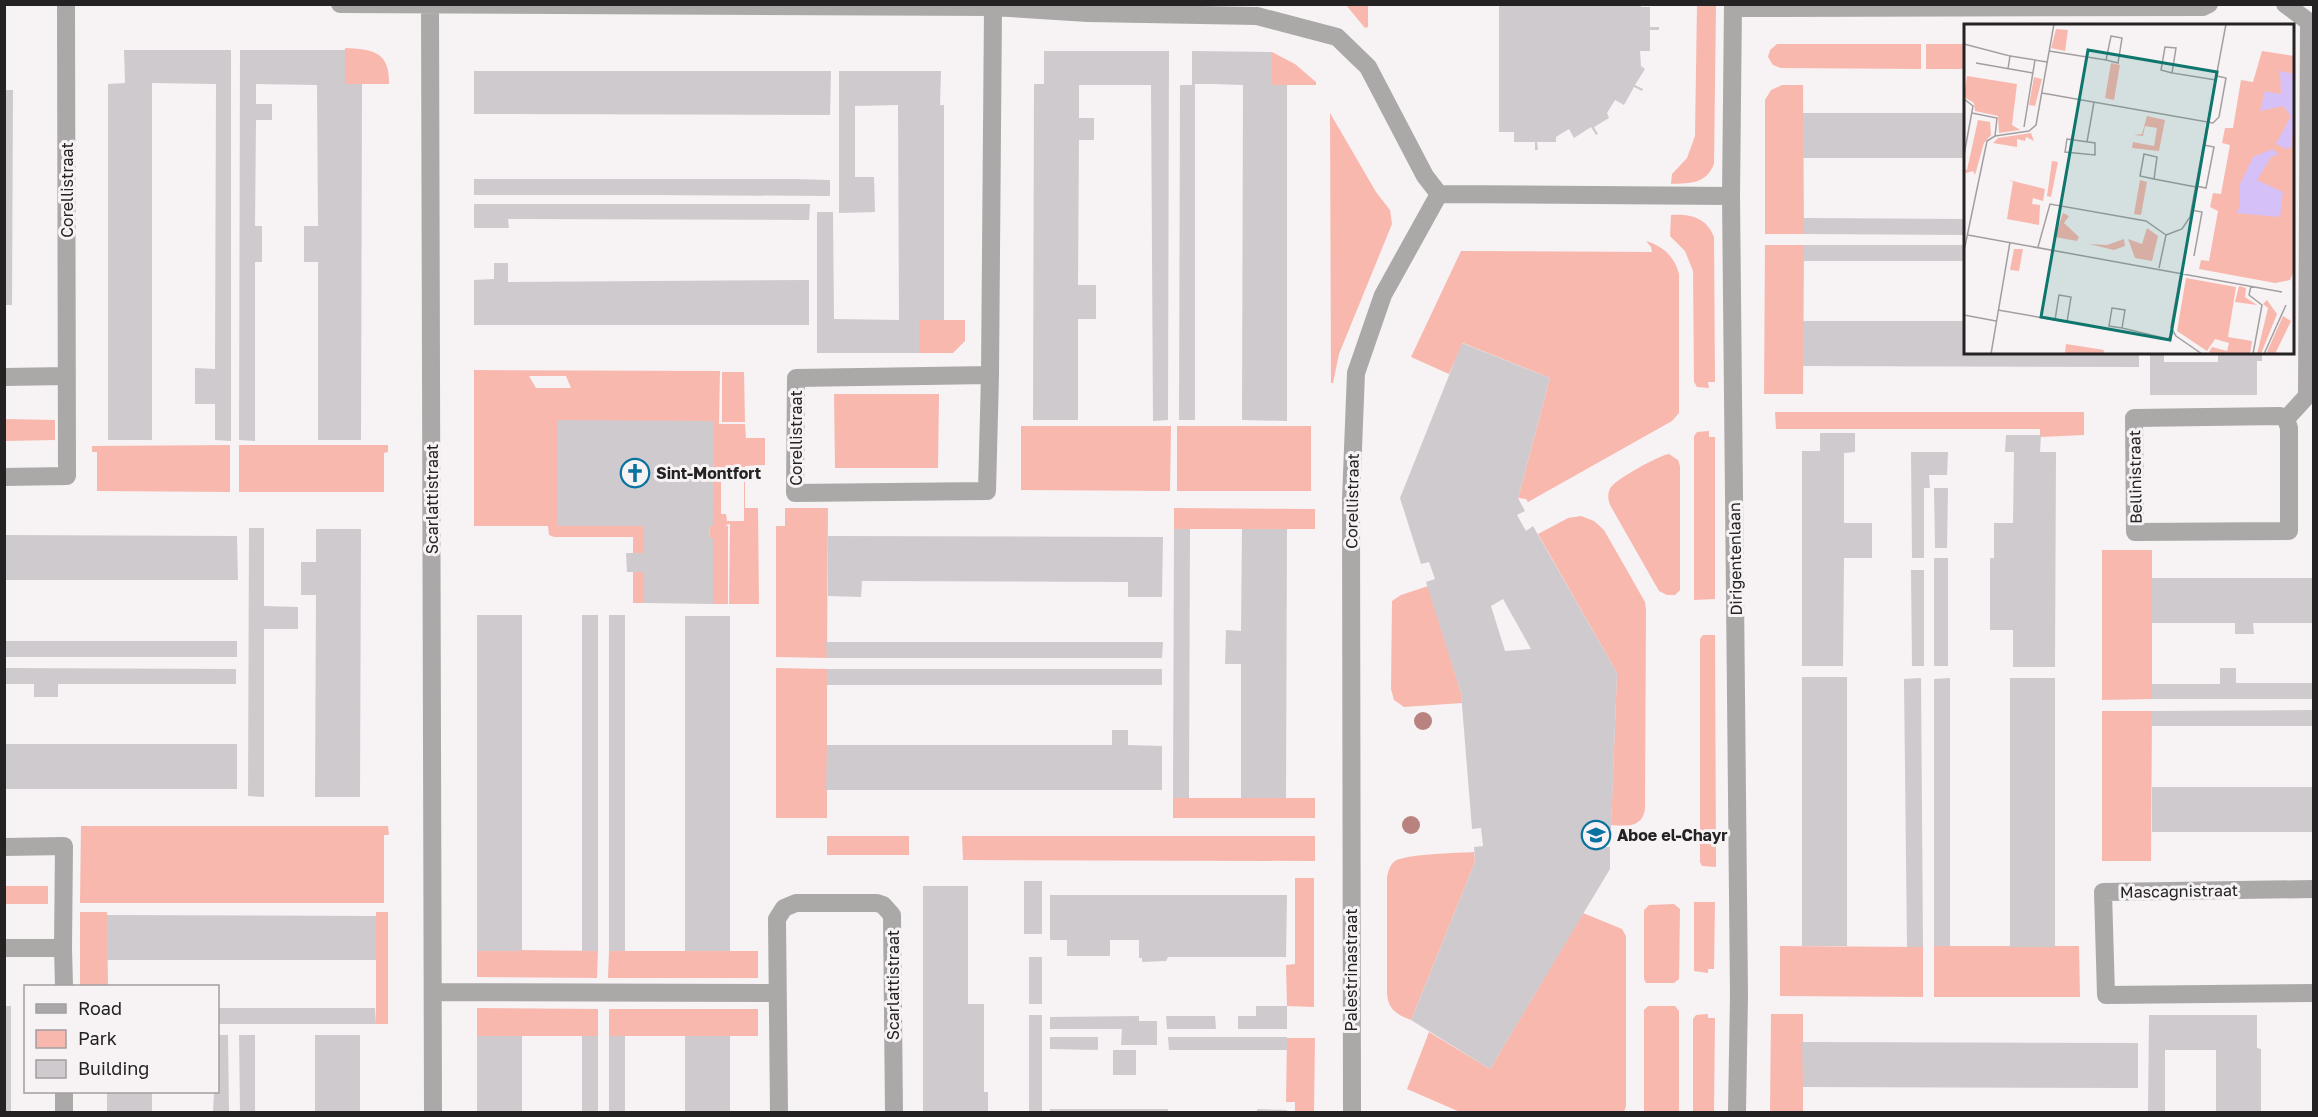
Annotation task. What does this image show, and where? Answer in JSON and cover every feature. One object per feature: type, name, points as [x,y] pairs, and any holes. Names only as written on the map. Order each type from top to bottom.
[{"type":"street","name":"Corellistraat","points":[[4,477],[67,476],[66,4]]},
{"type":"street","points":[[340,4],[987,6],[1088,13],[1190,10],[1257,16],[1337,37],[1368,68],[1425,176],[1438,194],[1731,196]]},
{"type":"street","points":[[1733,6],[2203,7],[2209,4]]},
{"type":"street","points":[[2286,4],[2309,22],[2307,396],[2286,419]]},
{"type":"street","name":"Scarlattistraat","points":[[430,5],[433,1113]]},
{"type":"street","name":"Corellistraat","points":[[987,6],[990,375],[987,491],[795,493],[796,378],[990,375]]},
{"type":"street","name":"Dirigentenlaan","points":[[1733,6],[1731,196],[1739,972],[1737,1113]]},
{"type":"street","name":"Corellistraat","points":[[1351,828],[1351,499],[1356,373],[1383,295],[1438,194]]},
{"type":"street","points":[[4,376],[68,376]]},
{"type":"street","name":"Bellinistraat","points":[[2280,416],[2286,419],[2289,428],[2289,531],[2134,532],[2134,418],[2280,416]]},
{"type":"street","name":"Palestrinastraat","points":[[1351,828],[1352,1113]]},
{"type":"street","points":[[4,847],[64,846],[64,985]]},
{"type":"street","name":"Mascagnistraat","points":[[2313,889],[2103,892],[2106,995],[2313,993]]},
{"type":"street","name":"Scarlattistraat","points":[[779,1113],[777,919],[784,908],[796,903],[877,903],[888,909],[893,921],[894,1113]]},
{"type":"street","points":[[4,948],[63,948]]},
{"type":"street","points":[[434,992],[778,993]]},
{"type":"street","points":[[64,1093],[64,1113]]},
{"type":"green space","points":[[1346,5],[1368,5],[1368,27],[1365,28]]},
{"type":"green space","points":[[1697,5],[1716,5],[1714,164],[1711,171],[1702,179],[1691,183],[1671,184],[1672,174],[1687,158],[1695,136]]},
{"type":"green space","points":[[1777,44],[1921,44],[1921,69],[1781,68],[1773,65],[1768,57],[1770,50]]},
{"type":"green space","points":[[1926,44],[1964,44],[1964,69],[1926,69]]},
{"type":"green space","points":[[345,48],[378,54],[383,59],[389,73],[389,84],[345,84]]},
{"type":"green space","points":[[1272,52],[1295,64],[1316,82],[1316,85],[1272,85]]},
{"type":"green space","points":[[1782,85],[1803,85],[1804,234],[1765,234],[1765,100],[1771,90]]},
{"type":"green space","points":[[1330,113],[1376,192],[1390,210],[1392,224],[1339,354],[1333,383],[1331,383]]},
{"type":"green space","points":[[1671,215],[1697,218],[1707,225],[1714,237],[1715,382],[1708,382],[1709,388],[1697,387],[1694,382],[1693,271],[1685,251],[1670,236]]},
{"type":"green space","points":[[1646,241],[1667,253],[1675,262],[1679,274],[1679,413],[1672,421],[1528,502],[1526,499],[1518,498],[1550,378],[1463,343],[1449,374],[1411,357],[1461,251],[1652,252]]},
{"type":"green space","points":[[1765,245],[1804,245],[1803,394],[1764,394]]},
{"type":"green space","points":[[919,320],[965,320],[965,341],[953,353],[919,353]]},
{"type":"green space","points":[[474,370],[720,371],[719,424],[745,424],[746,438],[765,438],[765,465],[745,466],[745,508],[758,508],[759,604],[729,604],[730,524],[725,525],[728,526],[728,604],[713,604],[713,539],[710,538],[709,526],[713,525],[713,421],[557,421],[644,526],[644,603],[633,603],[633,537],[554,537],[549,535],[548,526],[474,526]],"holes":[[[529,376],[566,376],[571,388],[536,388]],[[721,478],[744,479],[744,521],[727,521],[726,514],[721,514]]]},
{"type":"green space","points":[[722,372],[744,372],[745,422],[722,422]]},
{"type":"green space","points":[[834,394],[939,394],[938,468],[835,468]]},
{"type":"green space","points":[[1775,412],[2084,412],[2084,435],[2040,437],[2040,429],[1776,429]]},
{"type":"green space","points":[[5,419],[55,420],[55,440],[5,441]]},
{"type":"green space","points":[[1021,426],[1171,426],[1170,491],[1021,490]]},
{"type":"green space","points":[[1177,426],[1311,426],[1311,491],[1177,491]]},
{"type":"green space","points":[[1709,431],[1709,437],[1715,437],[1715,599],[1694,600],[1694,436],[1697,432]]},
{"type":"green space","points":[[230,445],[230,492],[97,491],[97,452],[92,452],[92,446]]},
{"type":"green space","points":[[239,445],[388,445],[388,452],[384,453],[384,492],[239,492]]},
{"type":"green space","points":[[1669,454],[1678,460],[1680,466],[1680,590],[1675,595],[1667,595],[1659,591],[1610,505],[1608,496],[1611,487],[1621,478]]},
{"type":"green space","points":[[785,508],[828,508],[827,658],[776,657],[776,526],[785,526]]},
{"type":"green space","points":[[1174,508],[1315,509],[1315,529],[1174,529]]},
{"type":"green space","points":[[1581,516],[1594,521],[1604,530],[1645,602],[1645,808],[1644,815],[1638,822],[1628,825],[1611,825],[1617,673],[1538,534],[1568,518]]},
{"type":"green space","points":[[2102,550],[2152,550],[2152,699],[2102,700]]},
{"type":"green space","points":[[1428,586],[1461,693],[1462,703],[1404,707],[1394,700],[1391,689],[1392,601],[1401,595]]},
{"type":"green space","points":[[1703,635],[1715,635],[1716,867],[1702,866],[1700,862],[1700,639]]},
{"type":"green space","points":[[776,668],[827,669],[827,818],[776,818]]},
{"type":"green space","points":[[2102,711],[2152,711],[2151,861],[2102,861]]},
{"type":"green space","points":[[1173,798],[1315,798],[1315,818],[1173,818]]},
{"type":"green space","points":[[81,826],[388,826],[389,835],[384,835],[384,903],[80,903]]},
{"type":"green space","points":[[827,836],[909,836],[909,855],[827,855]]},
{"type":"green space","points":[[962,836],[1315,836],[1315,861],[963,860]]},
{"type":"green space","points":[[1474,852],[1475,862],[1411,1020],[1391,1008],[1387,994],[1387,878],[1390,868],[1395,861],[1409,857]]},
{"type":"green space","points":[[1295,878],[1314,878],[1314,1007],[1287,1006],[1286,965],[1295,964]]},
{"type":"green space","points":[[5,886],[48,886],[48,904],[5,904]]},
{"type":"green space","points":[[1694,902],[1715,902],[1714,969],[1708,969],[1708,973],[1694,971]]},
{"type":"green space","points":[[1674,904],[1680,909],[1679,979],[1674,983],[1646,983],[1644,979],[1644,910],[1649,905]]},
{"type":"green space","points":[[80,912],[107,912],[108,985],[80,985]]},
{"type":"green space","points":[[376,912],[388,912],[388,1024],[376,1024]]},
{"type":"green space","points":[[1583,913],[1622,929],[1626,936],[1626,1106],[1624,1112],[1460,1112],[1407,1089],[1429,1032],[1490,1069]]},
{"type":"green space","points":[[1780,946],[1923,947],[1923,997],[1780,996]]},
{"type":"green space","points":[[1934,946],[2079,946],[2080,997],[1934,997]]},
{"type":"green space","points":[[477,951],[598,951],[597,978],[477,977]]},
{"type":"green space","points":[[609,951],[758,951],[758,978],[608,978]]},
{"type":"green space","points":[[1648,1006],[1675,1006],[1679,1011],[1679,1112],[1644,1112],[1644,1010]]},
{"type":"green space","points":[[477,1008],[598,1009],[598,1036],[477,1036]]},
{"type":"green space","points":[[609,1009],[758,1009],[758,1036],[609,1036]]},
{"type":"green space","points":[[1708,1014],[1708,1018],[1715,1018],[1714,1112],[1693,1112],[1693,1019],[1696,1015]]},
{"type":"green space","points":[[1771,1014],[1803,1014],[1803,1112],[1770,1112]]},
{"type":"green space","points":[[1287,1038],[1315,1038],[1314,1112],[1295,1112],[1295,1102],[1286,1102]]},
{"type":"building","points":[[1499,4],[1641,4],[1641,7],[1650,7],[1650,27],[1659,27],[1659,30],[1650,30],[1650,51],[1640,51],[1641,66],[1645,69],[1635,85],[1643,89],[1642,91],[1634,87],[1624,105],[1615,100],[1607,113],[1609,118],[1594,127],[1598,134],[1596,135],[1591,127],[1574,138],[1569,129],[1556,137],[1556,142],[1537,142],[1538,150],[1535,150],[1535,142],[1514,142],[1514,132],[1499,132]]},
{"type":"building","points":[[124,50],[231,50],[231,441],[215,440],[215,404],[195,404],[195,368],[215,369],[216,84],[152,83],[152,440],[108,440],[108,84],[125,83]]},
{"type":"building","points":[[240,50],[345,50],[345,84],[362,84],[361,440],[318,440],[318,262],[304,262],[304,226],[318,226],[317,85],[256,84],[256,104],[272,104],[272,120],[256,120],[255,226],[262,226],[262,262],[255,262],[255,441],[239,440]]},
{"type":"building","points":[[1044,51],[1169,51],[1168,420],[1153,421],[1151,85],[1079,85],[1079,118],[1094,118],[1094,140],[1079,140],[1078,285],[1096,285],[1096,319],[1078,319],[1078,420],[1033,420],[1034,84],[1044,84]]},
{"type":"building","points":[[1192,51],[1272,52],[1272,85],[1287,85],[1287,421],[1242,420],[1243,85],[1211,84],[1195,84],[1195,420],[1179,420],[1180,85],[1192,85]]},
{"type":"building","points":[[474,71],[831,71],[830,115],[474,114]]},
{"type":"building","points":[[839,71],[941,71],[940,105],[944,105],[944,320],[919,320],[919,353],[817,353],[817,212],[833,212],[834,319],[899,320],[898,105],[855,106],[855,177],[874,177],[875,212],[839,213]]},
{"type":"building","points":[[4,90],[13,90],[12,305],[4,305]]},
{"type":"building","points":[[1803,113],[1964,113],[1964,158],[1803,158]]},
{"type":"building","points":[[474,179],[830,180],[830,196],[474,195]]},
{"type":"building","points":[[474,204],[810,204],[809,220],[508,219],[509,228],[474,228]]},
{"type":"building","points":[[1803,218],[1964,219],[1964,235],[1804,234]]},
{"type":"building","points":[[1804,245],[1964,245],[1964,261],[1803,261]]},
{"type":"building","points":[[494,263],[508,263],[508,282],[809,280],[809,325],[474,325],[474,280],[494,279]]},
{"type":"building","points":[[1803,321],[1964,321],[1964,354],[2139,354],[2139,367],[1803,366]]},
{"type":"building","points":[[1462,343],[1550,378],[1518,498],[1525,511],[1517,515],[1526,531],[1533,526],[1617,673],[1611,829],[1602,829],[1601,847],[1610,847],[1610,869],[1490,1069],[1411,1020],[1475,862],[1474,847],[1483,846],[1481,828],[1472,829],[1461,693],[1426,582],[1435,579],[1429,562],[1421,564],[1400,498]],"holes":[[[1503,599],[1531,649],[1505,651],[1491,606]]]},
{"type":"building","points":[[2150,354],[2164,354],[2164,362],[2218,362],[2218,354],[2262,354],[2262,361],[2257,361],[2257,395],[2150,395]]},
{"type":"building","name":"Sint-Montfort","points":[[557,420],[714,421],[713,526],[709,526],[710,538],[713,538],[713,604],[644,603],[644,572],[627,572],[626,553],[644,553],[644,526],[557,526]]},
{"type":"building","points":[[1820,433],[1855,433],[1855,452],[1844,453],[1844,523],[1872,523],[1872,558],[1844,558],[1843,666],[1802,666],[1802,451],[1820,451]]},
{"type":"building","points":[[2006,435],[2041,435],[2040,452],[2056,452],[2055,667],[2013,667],[2013,630],[1990,630],[1990,558],[1994,558],[1994,523],[2013,523],[2014,452],[2005,452]]},
{"type":"building","points":[[1911,452],[1948,452],[1947,475],[1929,475],[1930,488],[1924,488],[1924,558],[1912,558]]},
{"type":"building","points":[[1934,488],[1948,488],[1947,548],[1935,548]]},
{"type":"building","points":[[249,528],[264,528],[264,606],[298,607],[298,629],[264,629],[264,797],[248,796]]},
{"type":"building","points":[[316,529],[361,529],[360,797],[315,797],[316,595],[301,595],[301,562],[316,562]]},
{"type":"building","points":[[1174,529],[1190,529],[1189,798],[1173,798]]},
{"type":"building","points":[[1242,529],[1287,529],[1286,798],[1241,798],[1241,664],[1225,664],[1226,630],[1241,631]]},
{"type":"building","points":[[4,535],[237,536],[238,580],[4,580]]},
{"type":"building","points":[[828,536],[1163,537],[1162,597],[1128,597],[1128,582],[862,581],[861,597],[828,596]]},
{"type":"building","points":[[1934,558],[1948,558],[1948,666],[1934,666]]},
{"type":"building","points":[[1911,570],[1924,570],[1924,666],[1912,666]]},
{"type":"building","points":[[2152,578],[2313,578],[2313,623],[2253,623],[2254,634],[2235,634],[2235,623],[2152,623]]},
{"type":"building","points":[[477,615],[522,615],[522,951],[477,951]]},
{"type":"building","points":[[582,615],[598,615],[598,951],[582,951]]},
{"type":"building","points":[[609,615],[625,615],[625,951],[609,951]]},
{"type":"building","points":[[685,616],[730,616],[730,951],[685,951]]},
{"type":"building","points":[[4,641],[237,641],[237,657],[4,657]]},
{"type":"building","points":[[826,642],[1163,642],[1162,658],[827,658]]},
{"type":"building","points":[[4,668],[236,669],[236,684],[58,684],[58,697],[34,697],[34,684],[4,684]]},
{"type":"building","points":[[2220,668],[2236,668],[2236,683],[2313,683],[2313,699],[2152,699],[2152,684],[2220,684]]},
{"type":"building","points":[[827,669],[1162,669],[1162,685],[827,685]]},
{"type":"building","points":[[1802,677],[1847,677],[1847,946],[1802,946]]},
{"type":"building","points":[[1921,678],[1923,947],[1907,947],[1904,679]]},
{"type":"building","points":[[1950,678],[1950,946],[1934,946],[1934,679]]},
{"type":"building","points":[[2010,678],[2055,678],[2055,947],[2010,947]]},
{"type":"building","points":[[2313,710],[2313,726],[2152,726],[2152,711]]},
{"type":"building","points":[[1112,730],[1128,730],[1128,745],[1162,746],[1162,790],[826,790],[827,745],[1112,745]]},
{"type":"building","points":[[4,744],[237,744],[237,789],[4,789]]},
{"type":"building","points":[[2152,787],[2313,787],[2313,832],[2152,832]]},
{"type":"building","points":[[1024,881],[1042,881],[1042,934],[1024,934]]},
{"type":"building","points":[[923,886],[968,886],[968,1004],[984,1004],[984,1092],[988,1092],[988,1112],[923,1112]]},
{"type":"building","points":[[1050,895],[1287,895],[1286,957],[1168,957],[1166,961],[1142,962],[1142,958],[1139,958],[1139,940],[1110,940],[1110,956],[1067,956],[1067,940],[1050,940]]},
{"type":"building","points":[[107,915],[376,916],[376,960],[107,960]]},
{"type":"building","points":[[1029,957],[1042,957],[1042,1004],[1029,1004]]},
{"type":"building","points":[[4,1006],[11,1006],[11,1112],[4,1112]]},
{"type":"building","points":[[1256,1006],[1287,1006],[1287,1029],[1238,1029],[1238,1016],[1256,1016]]},
{"type":"building","points":[[219,1008],[375,1008],[376,1024],[219,1024]]},
{"type":"building","points":[[1029,1015],[1042,1015],[1042,1112],[1029,1112]]},
{"type":"building","points":[[2149,1015],[2257,1015],[2257,1048],[2261,1049],[2261,1112],[2216,1112],[2216,1050],[2165,1050],[2165,1112],[2148,1112]]},
{"type":"building","points":[[1139,1016],[1139,1021],[1157,1021],[1157,1045],[1121,1045],[1122,1029],[1050,1029],[1050,1017]]},
{"type":"building","points":[[1166,1016],[1215,1016],[1216,1029],[1167,1029]]},
{"type":"building","points":[[219,1035],[228,1035],[229,1112],[213,1112],[214,1093],[219,1093]]},
{"type":"building","points":[[239,1035],[255,1035],[255,1112],[240,1112]]},
{"type":"building","points":[[315,1035],[360,1035],[360,1112],[315,1112]]},
{"type":"building","points":[[477,1036],[522,1036],[522,1112],[477,1112]]},
{"type":"building","points":[[582,1036],[598,1036],[598,1112],[582,1112]]},
{"type":"building","points":[[609,1036],[625,1036],[625,1112],[609,1112]]},
{"type":"building","points":[[685,1036],[730,1036],[730,1112],[685,1112]]},
{"type":"building","points":[[1050,1037],[1098,1037],[1098,1050],[1050,1049]]},
{"type":"building","points":[[1168,1037],[1287,1037],[1287,1050],[1169,1050]]},
{"type":"building","points":[[1802,1042],[2138,1043],[2138,1088],[1803,1087]]},
{"type":"building","points":[[1113,1050],[1136,1050],[1136,1075],[1113,1075]]},
{"type":"building","points":[[107,1093],[152,1093],[152,1112],[107,1112]]},
{"type":"building","points":[[1050,1109],[1168,1109],[1168,1112],[1050,1112]]},
{"type":"building","points":[[1257,1109],[1287,1110],[1287,1112],[1257,1112]]},
{"type":"place","name":"Sint-Montfort","points":[[635,473]]},
{"type":"place","name":"Aboe el-Chayr","points":[[1596,835]]}]
